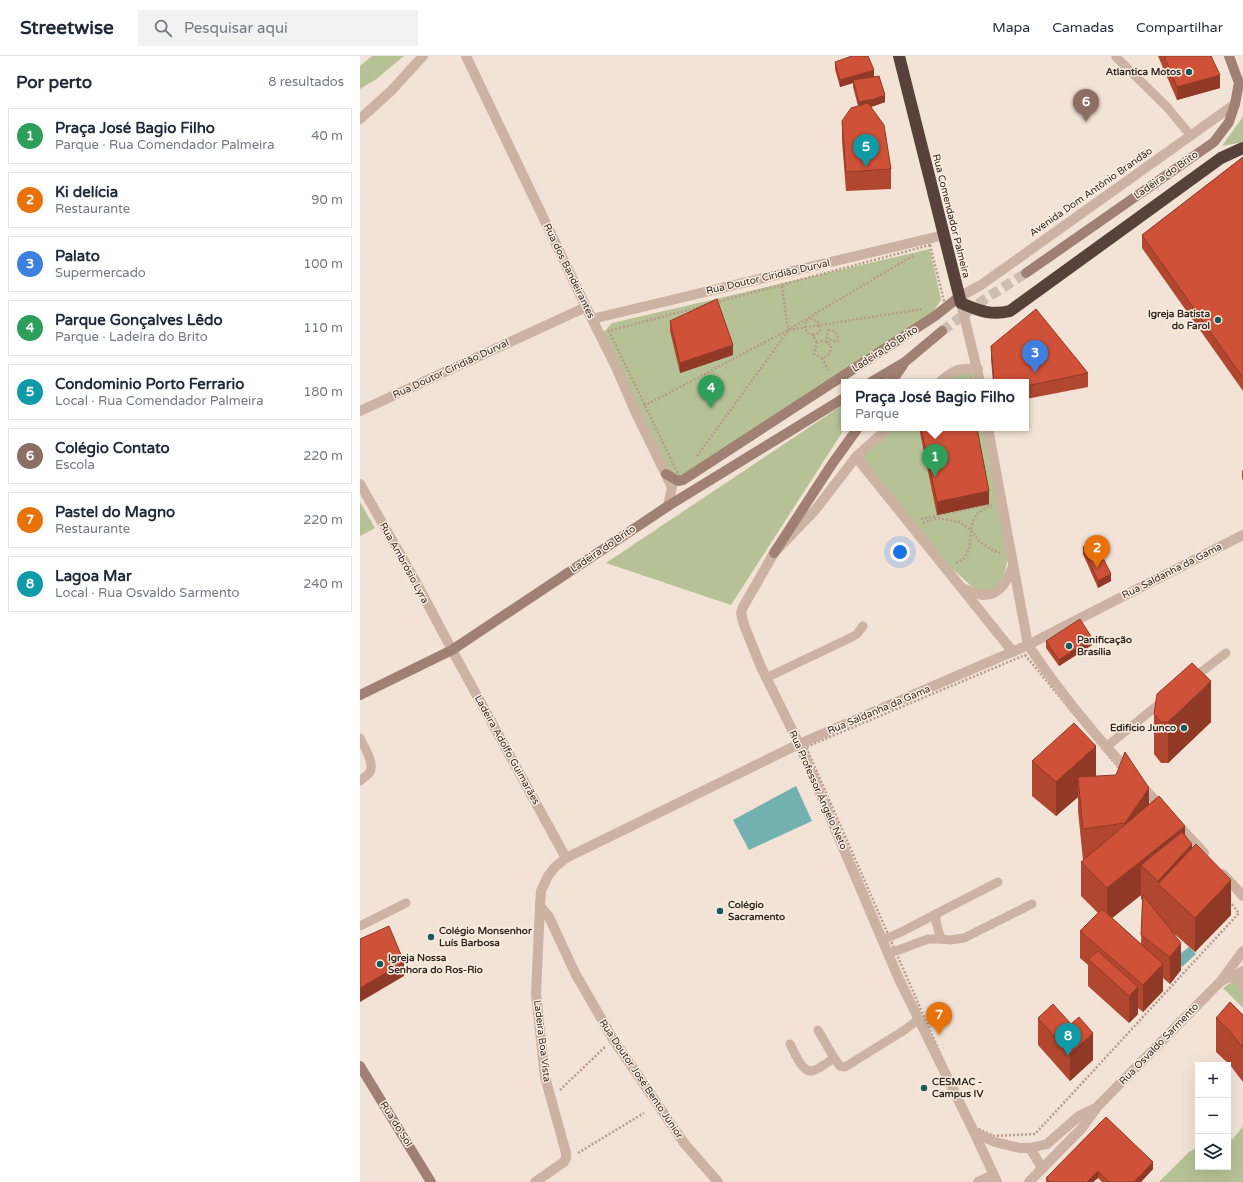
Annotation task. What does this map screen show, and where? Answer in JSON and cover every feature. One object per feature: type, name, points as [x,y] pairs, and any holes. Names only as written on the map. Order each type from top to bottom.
[{"type":"highway","name":"Rua Comendador Palmeira","points":[[899,56],[942,236],[960,300]]},
{"type":"highway","points":[[960,300],[976,309],[990,314],[1010,311],[1221,158],[1243,148]]},
{"type":"main road","name":"Ladeira do Brito","points":[[1026,273],[1214,142],[1229,122],[1235,104],[1238,83],[1229,56]]},
{"type":"main road","name":"Ladeira do Brito","points":[[666,474],[678,481],[683,480],[960,300]]},
{"type":"main road","name":"Ladeira do Brito","points":[[876,379],[905,362],[942,331]]},
{"type":"main road","points":[[893,379],[905,362]]},
{"type":"main road","name":"Ladeira do Brito","points":[[360,695],[450,646],[668,506],[841,400]]},
{"type":"main road","points":[[774,553],[832,464],[856,431]]},
{"type":"main road","name":"Rua do Sol","points":[[360,1066],[431,1182]]},
{"type":"street","points":[[360,119],[391,91],[423,56]]},
{"type":"street","name":"Rua dos Bandeirantes","points":[[466,56],[672,487]]},
{"type":"street","name":"Avenida Dom Antônio Brandão","points":[[960,300],[1235,104]]},
{"type":"street","name":"Rua Doutor Ciridião Durval","points":[[592,319],[784,272],[942,236]]},
{"type":"street","name":"Rua Comendador Palmeira","points":[[960,300],[980,379]]},
{"type":"street","name":"Rua Doutor Ciridião Durval","points":[[360,411],[586,307]]},
{"type":"street","points":[[944,379],[958,369],[978,369]]},
{"type":"street","name":"Rua Professor Ângelo Neto","points":[[885,431],[856,457],[816,509],[774,553],[741,613],[744,625],[766,678],[799,744],[886,938],[892,952],[898,977],[995,1178]]},
{"type":"street","points":[[988,431],[999,504],[1010,551],[1028,645],[1047,675],[1106,747],[1243,896]]},
{"type":"street","points":[[856,457],[916,524],[942,563],[1013,652]]},
{"type":"street","name":"Rua Ambrósio Lyra","points":[[360,484],[416,582],[450,646]]},
{"type":"street","points":[[668,506],[672,487],[689,493]]},
{"type":"street","name":"Rua Saldanha da Gama","points":[[540,906],[541,891],[548,876],[555,867],[566,858],[799,744],[1028,645],[1243,535]]},
{"type":"street","points":[[962,588],[982,595],[990,595],[1003,586],[1009,578],[1013,566]]},
{"type":"street","name":"Ladeira Adolfo Guimarães","points":[[450,646],[566,858]]},
{"type":"street","name":"Rua Doutor José Bento Júnior","points":[[540,906],[549,917],[575,973],[612,1039],[684,1143],[718,1182]]},
{"type":"street","name":"Ladeira Boa Vista","points":[[540,906],[536,994],[545,1077],[566,1153],[564,1162]]},
{"type":"street","name":"Rua Osvaldo Sarmento","points":[[1029,1182],[1082,1128],[1097,1107],[1221,981],[1243,951]]},
{"type":"street","name":"Rua Osvaldo Sarmento","points":[[1221,981],[1238,974]]},
{"type":"street","name":"Rua Osvaldo Sarmento","points":[[974,1132],[995,1142],[1020,1148],[1030,1148],[1047,1144],[1079,1116],[1097,1107]]},
{"type":"street","points":[[1030,1148],[1042,1168]]},
{"type":"street","points":[[535,1182],[564,1162]]},
{"type":"street","points":[[978,1182],[995,1178]]},
{"type":"lane","points":[[1116,58],[1167,107],[1191,136]]},
{"type":"lane","points":[[766,678],[852,637],[857,634],[863,626]]},
{"type":"lane","points":[[1185,684],[1226,653]]},
{"type":"lane","points":[[1106,747],[1173,693]]},
{"type":"lane","points":[[360,738],[371,762],[369,773],[360,781]]},
{"type":"lane","points":[[886,938],[998,882]]},
{"type":"lane","points":[[360,926],[406,903]]},
{"type":"lane","points":[[892,952],[928,939],[950,940],[964,938],[1032,904]]},
{"type":"lane","points":[[936,914],[936,922],[941,939]]},
{"type":"lane","points":[[1238,974],[1243,987]]},
{"type":"lane","points":[[818,1030],[834,1058],[840,1066],[845,1067],[903,1031],[919,1019]]},
{"type":"lane","points":[[790,1044],[804,1069],[809,1071],[813,1071],[834,1058]]},
{"type":"path","points":[[635,411],[806,320],[930,246],[942,236]]},
{"type":"path","points":[[680,478],[609,331],[930,246]]},
{"type":"path","points":[[930,246],[945,305]]},
{"type":"path","points":[[694,459],[788,330],[782,285],[784,272]]},
{"type":"path","points":[[937,307],[945,305]]},
{"type":"path","points":[[666,474],[680,478],[945,305]]},
{"type":"path","points":[[788,330],[929,308]]},
{"type":"path","points":[[811,319],[818,322],[820,331],[818,334],[807,334],[805,328],[806,320],[811,319]]},
{"type":"path","points":[[813,335],[816,343],[814,354],[822,358],[831,351],[831,345],[827,342],[828,330],[832,330],[836,333],[838,338],[838,341],[830,340],[827,342],[824,341],[816,343]]},
{"type":"path","points":[[680,478],[685,472]]},
{"type":"path","points":[[916,524],[997,503],[999,504]]},
{"type":"path","points":[[942,563],[955,563],[963,560],[968,550],[971,530],[977,514],[987,507],[999,504]]},
{"type":"path","points":[[916,524],[936,518],[959,522],[971,530],[979,541],[992,550],[1000,553],[1010,551]]},
{"type":"path","points":[[1025,655],[1239,913],[1035,1134],[994,1136],[972,1126],[886,938],[806,746],[1025,655]]},
{"type":"path","points":[[551,1099],[612,1039]]},
{"type":"path","points":[[564,1162],[644,1113]]},
{"type":"green space","points":[[372,56],[404,56],[375,80],[360,89],[360,66]]},
{"type":"green space","points":[[1243,114],[1243,142],[1222,146],[1242,118]]},
{"type":"green space","points":[[930,249],[941,300],[931,315],[680,480],[664,476],[603,333],[612,323]]},
{"type":"green space","points":[[955,371],[973,374],[974,379],[946,379]]},
{"type":"green space","points":[[841,406],[841,431],[843,431],[731,605],[606,563]]},
{"type":"green space","points":[[887,431],[985,431],[1009,555],[1004,574],[998,585],[989,591],[979,591],[969,584],[936,554],[859,456]]},
{"type":"green space","points":[[360,502],[375,528],[360,536]]},
{"type":"green space","points":[[1243,975],[1243,1008],[1223,988]]},
{"type":"green space","points":[[1243,1126],[1243,1182],[1159,1182],[1189,1152],[1195,1149],[1195,1170],[1231,1170],[1231,1139],[1233,1139]]},
{"type":"water","points":[[796,786],[812,821],[749,850],[733,820]]},
{"type":"water","points":[[1189,947],[1196,954],[1182,967],[1173,959]]},
{"type":"building","points":[[852,56],[868,56],[874,70],[840,80],[835,62]]},
{"type":"building","points":[[1164,56],[1211,56],[1220,75],[1177,87]]},
{"type":"building","points":[[879,76],[885,95],[859,102],[853,80]]},
{"type":"building","points":[[868,103],[884,125],[891,169],[846,172],[842,121],[851,108]]},
{"type":"building","name":"Igreja Batista do Farol","points":[[1243,157],[1243,378],[1142,235]]},
{"type":"building","points":[[717,299],[733,345],[680,363],[670,321]]},
{"type":"building","points":[[1036,309],[1088,373],[1029,385],[1029,379],[994,379],[991,346]]},
{"type":"building","points":[[922,431],[978,431],[989,491],[937,502]]},
{"type":"building","points":[[1095,542],[1111,574],[1098,581],[1083,547]]},
{"type":"building","name":"Panificação Brasília","points":[[1080,619],[1092,638],[1059,660],[1046,641]]},
{"type":"building","points":[[1192,663],[1211,681],[1168,722],[1161,722],[1154,714],[1157,694]]},
{"type":"building","points":[[1074,723],[1096,746],[1056,782],[1032,761]]},
{"type":"building","points":[[1125,752],[1149,788],[1125,823],[1083,829],[1078,777],[1116,775]]},
{"type":"building","points":[[1159,796],[1185,826],[1107,888],[1081,862]]},
{"type":"building","points":[[1182,832],[1192,844],[1158,881],[1141,865]]},
{"type":"building","points":[[1196,844],[1231,880],[1195,918],[1158,884]]},
{"type":"building","points":[[1143,895],[1181,943],[1170,957],[1141,935]]},
{"type":"building","points":[[1102,909],[1163,964],[1143,985],[1080,931]]},
{"type":"building","name":"Igreja Nossa Senhora do Ros-Rio","points":[[389,926],[404,962],[360,988],[360,939]]},
{"type":"building","points":[[1098,951],[1138,987],[1129,996],[1088,959]]},
{"type":"building","points":[[1230,1002],[1243,1015],[1243,1048],[1230,1031],[1216,1018]]},
{"type":"building","points":[[1053,1004],[1071,1024],[1079,1017],[1093,1033],[1070,1054],[1038,1018]]},
{"type":"building","points":[[1106,1117],[1153,1162],[1134,1182],[1109,1182],[1098,1171],[1087,1182],[1050,1182],[1046,1178]]},
{"type":"tunnel","points":[[942,331],[985,299],[1026,273]]},
{"type":"place","name":"Atlantica Motos","points":[[1189,72]]},
{"type":"place","name":"Colégio Contato","points":[[1086,122]]},
{"type":"place","name":"Condominio Porto Ferrario","points":[[866,167]]},
{"type":"place","name":"Igreja Batista do Farol","points":[[1218,320]]},
{"type":"place","name":"Palato","points":[[1035,373]]},
{"type":"place","name":"Parque Gonçalves Lêdo","points":[[711,408]]},
{"type":"place","name":"Praça José Bagio Filho","points":[[935,477]]},
{"type":"place","name":"Ki delícia","points":[[1097,568]]},
{"type":"place","name":"Panificação Brasília","points":[[1069,646]]},
{"type":"place","name":"Edifício Junco","points":[[1184,728]]},
{"type":"place","name":"Colégio Sacramento","points":[[720,911]]},
{"type":"place","name":"Colégio Monsenhor Luís Barbosa","points":[[431,937]]},
{"type":"place","name":"Igreja Nossa Senhora do Ros-Rio","points":[[380,964]]},
{"type":"place","name":"Pastel do Magno","points":[[939,1035]]},
{"type":"place","name":"Lagoa Mar","points":[[1068,1056]]},
{"type":"place","name":"CESMAC - Campus IV","points":[[924,1088]]}]
